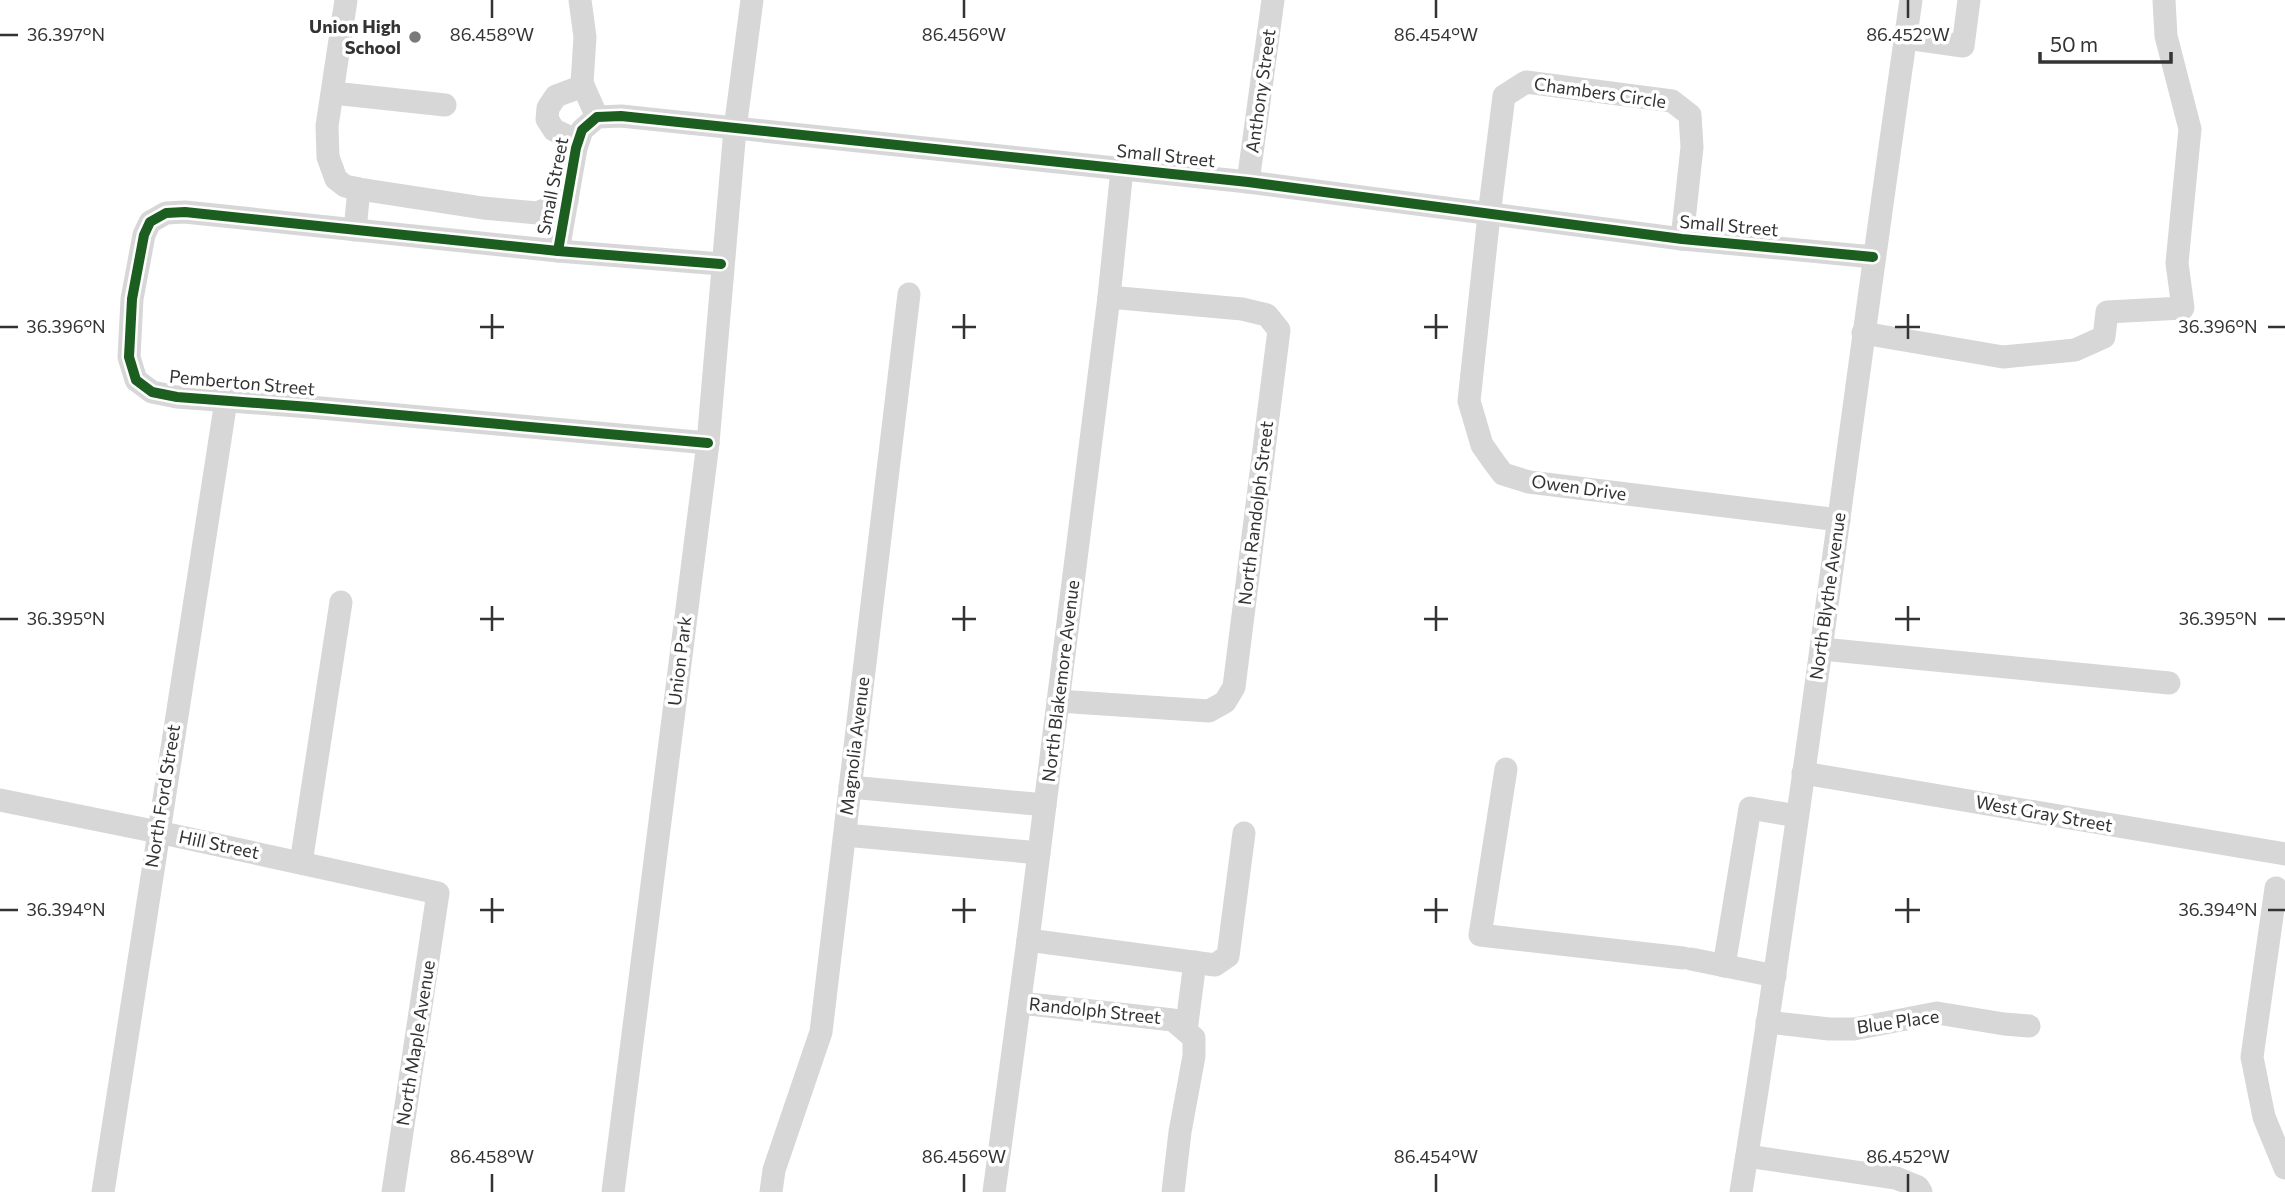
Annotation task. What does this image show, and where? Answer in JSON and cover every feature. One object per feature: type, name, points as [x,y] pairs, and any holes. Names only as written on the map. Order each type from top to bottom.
[{"type":"street","points":[[346,0],[327,126],[328,158],[336,179],[345,186],[359,189],[483,208],[537,213],[567,201]]},
{"type":"street","points":[[580,0],[585,37],[582,83],[597,117]]},
{"type":"street","name":"Union Park","points":[[614,1192],[708,443],[735,129],[752,0]]},
{"type":"street","name":"Anthony Street","points":[[1248,182],[1273,0]]},
{"type":"street","name":"North Blythe Avenue","points":[[1741,1192],[1822,649],[1863,333],[1911,0]]},
{"type":"street","points":[[1906,38],[1963,46],[1969,0]]},
{"type":"street","points":[[1863,333],[2003,357],[2076,350],[2104,337],[2107,312],[2183,308],[2177,262],[2190,129],[2166,36],[2164,0]]},
{"type":"street","name":"Chambers Circle","points":[[1489,215],[1504,96],[1526,82],[1672,102],[1690,115],[1692,147],[1682,239]]},
{"type":"street","points":[[578,141],[554,130],[547,119],[548,108],[556,96],[583,86]]},
{"type":"street","points":[[333,93],[445,105]]},
{"type":"street","name":"Small Street","points":[[558,251],[582,130],[597,117],[621,116],[1248,182],[1682,239],[1874,257]]},
{"type":"street","name":"North Blakemore Avenue","points":[[994,1192],[1109,297],[1122,169]]},
{"type":"street","points":[[355,230],[359,189]]},
{"type":"street","name":"Pemberton Street","points":[[708,443],[177,397],[152,392],[136,380],[129,357],[132,299],[144,235],[150,222],[166,213],[185,212],[558,251],[722,264]]},
{"type":"street","name":"Owen Drive","points":[[1489,215],[1469,401],[1482,445],[1503,474],[1530,482],[1839,520]]},
{"type":"street","name":"Magnolia Avenue","points":[[771,1192],[774,1170],[821,1032],[909,294]]},
{"type":"street","name":"North Randolph Street","points":[[1058,701],[1209,711],[1225,702],[1234,687],[1279,330],[1267,315],[1242,309],[1109,297]]},
{"type":"street","name":"North Ford Street","points":[[103,1192],[226,401]]},
{"type":"street","points":[[302,863],[341,602]]},
{"type":"street","points":[[1822,649],[2169,683]]},
{"type":"street","points":[[1506,769],[1480,935],[1687,958],[1775,976]]},
{"type":"street","name":"West Gray Street","points":[[1803,773],[2285,854]]},
{"type":"street","points":[[850,787],[1045,805]]},
{"type":"street","name":"Hill Street","points":[[0,800],[438,893]]},
{"type":"street","points":[[1724,966],[1750,808],[1797,816]]},
{"type":"street","points":[[1028,940],[1214,965],[1228,956],[1244,833]]},
{"type":"street","points":[[845,835],[1039,853]]},
{"type":"street","points":[[2276,888],[2252,1057],[2264,1117],[2285,1168]]},
{"type":"street","name":"North Maple Avenue","points":[[393,1192],[438,893]]},
{"type":"street","points":[[1186,1031],[1195,962]]},
{"type":"street","name":"Randolph Street","points":[[1020,1003],[1173,1020],[1194,1038],[1194,1056],[1180,1132],[1173,1192]]},
{"type":"street","name":"Blue Place","points":[[1767,1022],[1854,1029],[1937,1013],[2029,1026]]},
{"type":"street","points":[[1746,1156],[1896,1178],[1918,1187],[1921,1192]]},
{"type":"cycle path","points":[[558,251],[576,148],[582,130],[597,117],[621,116],[1248,182],[1682,239],[1873,257]]},
{"type":"cycle path","points":[[708,443],[177,397],[152,392],[136,380],[129,357],[132,299],[144,235],[150,222],[166,213],[185,212],[558,251],[721,264]]},
{"type":"place","name":"Union High School","points":[[415,37]]}]
